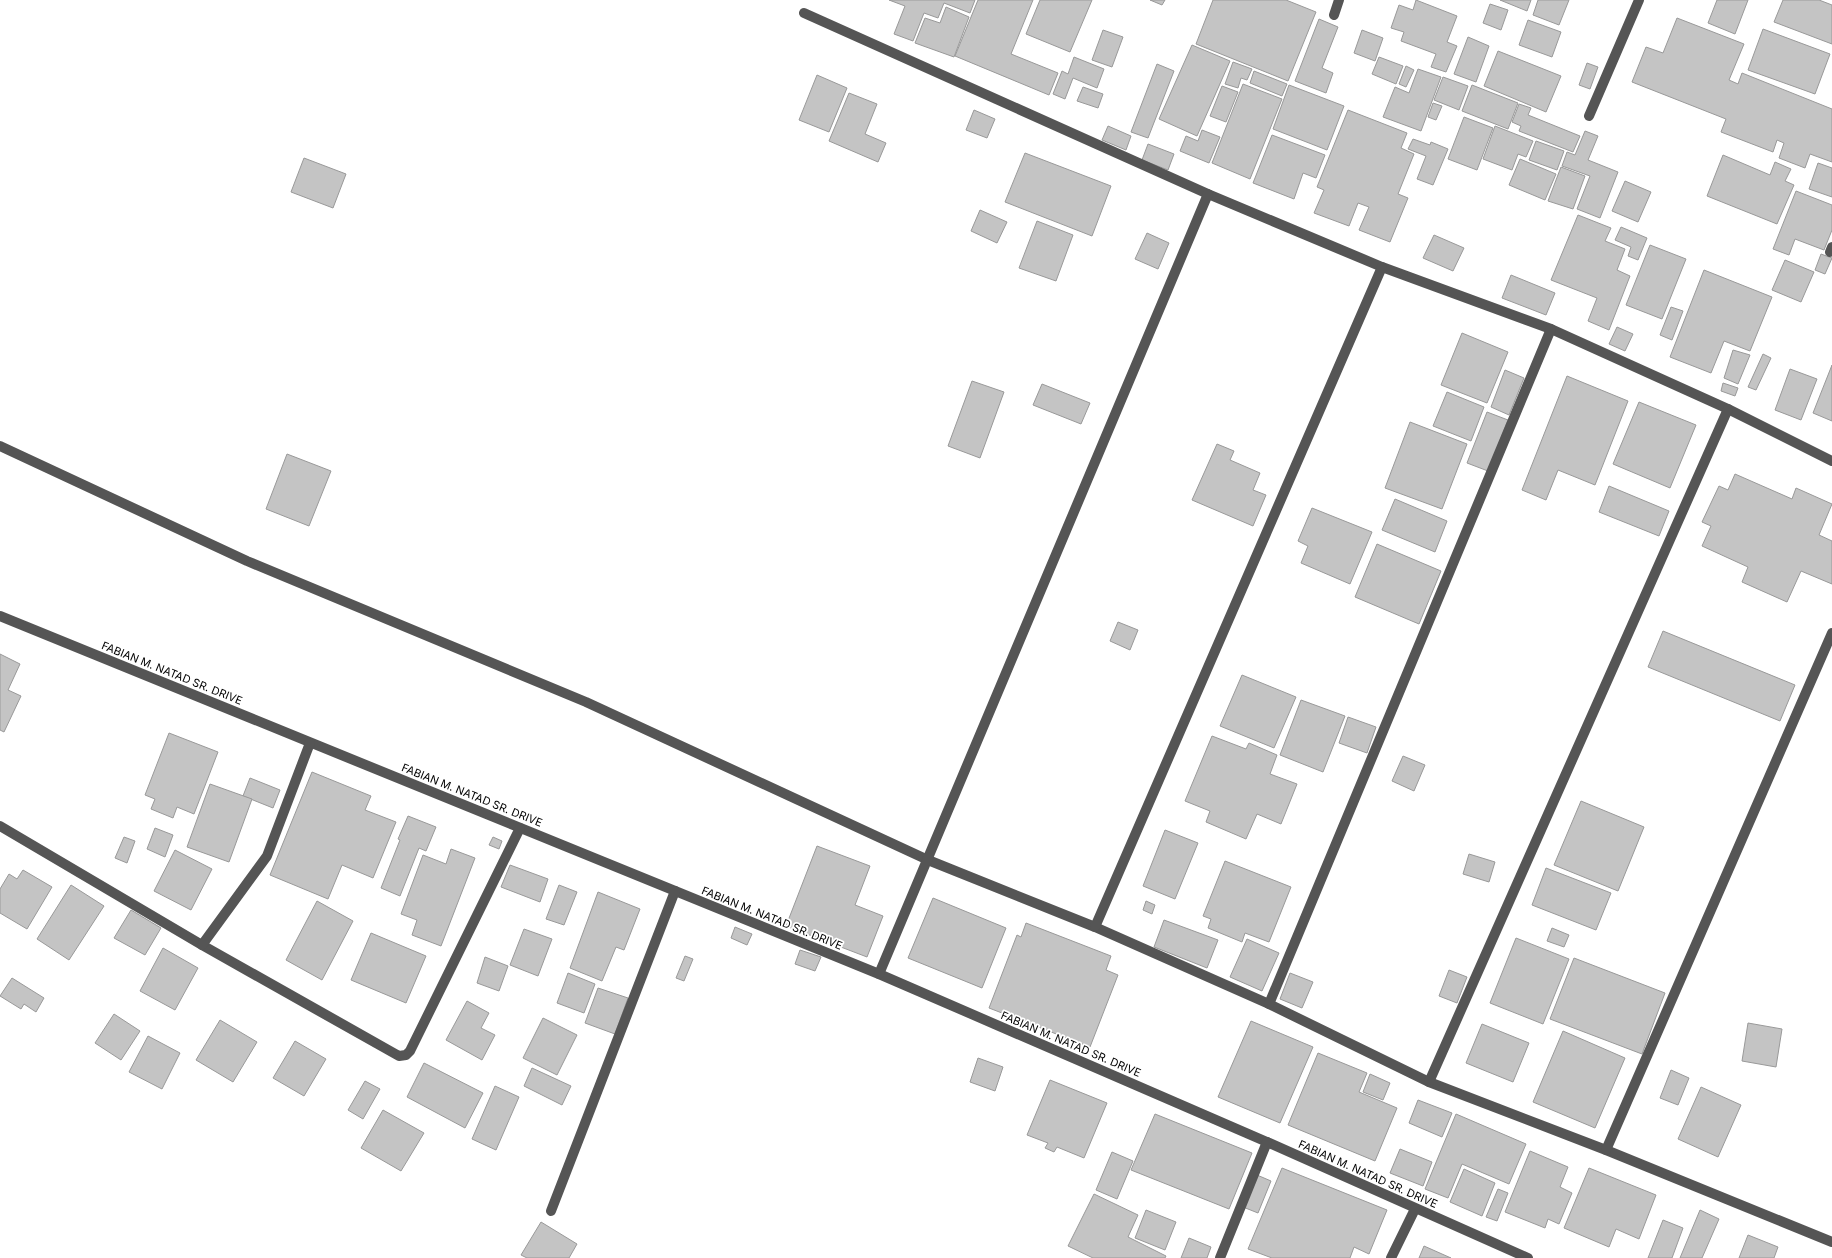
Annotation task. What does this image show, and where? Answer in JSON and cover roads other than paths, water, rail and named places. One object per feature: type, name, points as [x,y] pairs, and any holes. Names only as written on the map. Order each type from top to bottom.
[{"type":"street","points":[[1334,15],[1339,0]]},
{"type":"street","points":[[1589,116],[1639,0]]},
{"type":"street","points":[[804,13],[1208,194],[1382,267],[1552,329],[1728,409],[1832,461]]},
{"type":"street","points":[[879,974],[1208,194]]},
{"type":"street","points":[[1095,927],[1382,267]]},
{"type":"street","points":[[1268,1004],[1552,329]]},
{"type":"street","points":[[1429,1082],[1728,409]]},
{"type":"street","points":[[0,446],[247,561],[586,702],[928,860],[1095,927],[1268,1004],[1429,1082],[1606,1150],[1832,1242]]},
{"type":"street","name":"FABIAN M. NATAD SR. DRIVE","points":[[0,616],[879,974],[1267,1142],[1528,1258]]},
{"type":"street","points":[[1606,1150],[1832,633]]},
{"type":"street","points":[[202,945],[267,856],[310,742]]},
{"type":"street","points":[[0,826],[202,945],[399,1056],[406,1055],[410,1051],[520,828]]},
{"type":"street","points":[[551,1211],[675,891]]},
{"type":"street","points":[[1220,1258],[1267,1142]]},
{"type":"street","points":[[1391,1258],[1415,1209]]}]
